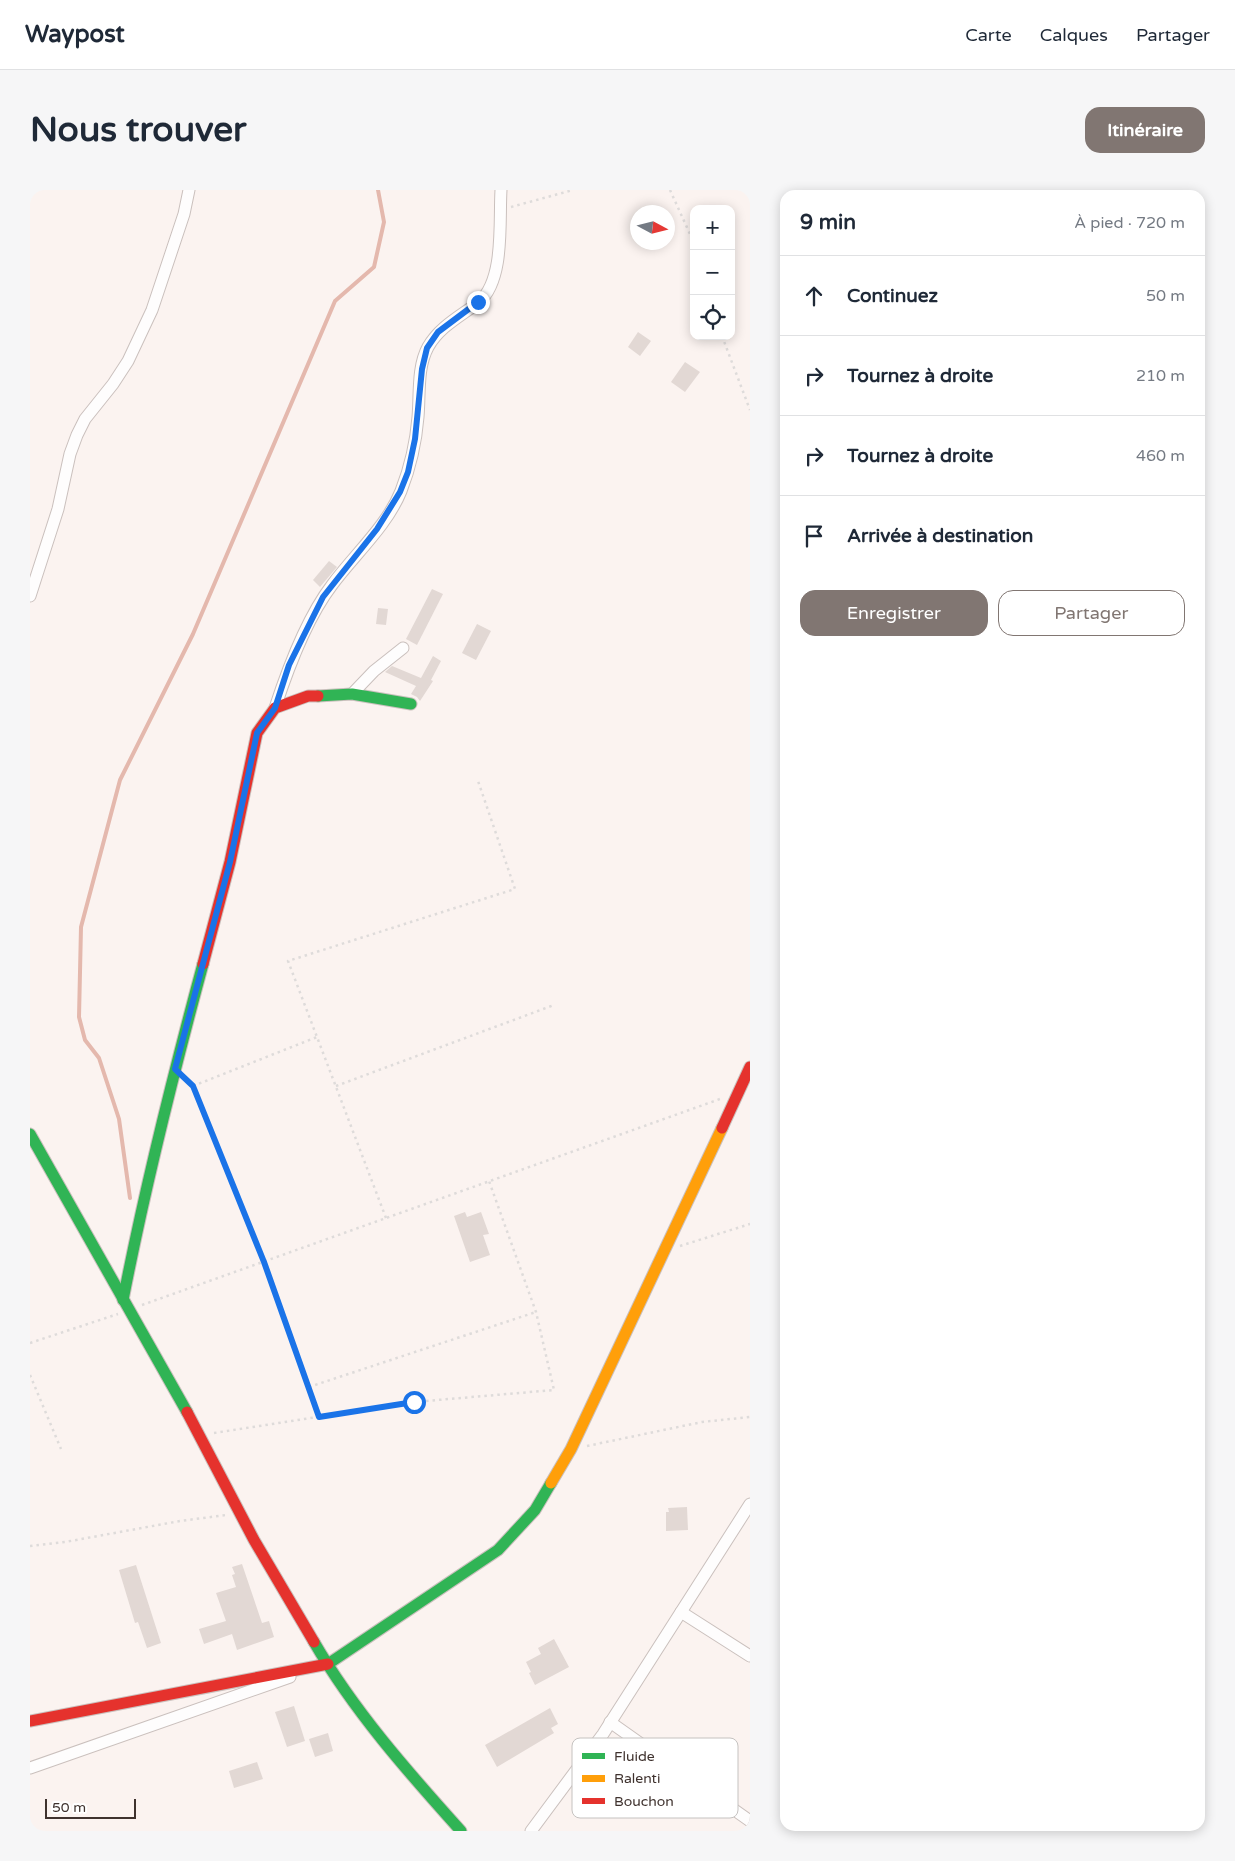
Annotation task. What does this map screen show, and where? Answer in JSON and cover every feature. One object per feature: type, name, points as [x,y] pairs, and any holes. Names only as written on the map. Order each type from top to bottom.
[{"type":"street","points":[[30,596],[58,508],[70,454],[77,435],[85,419],[114,384],[128,361],[152,310],[184,214],[188,190]]},
{"type":"street","points":[[126,1305],[137,1228],[175,1069],[230,862],[257,733],[275,708],[289,665],[323,597],[377,529],[400,492],[408,472],[415,439],[422,369],[427,348],[438,332],[482,299],[492,284],[497,257],[501,190]]},
{"type":"street","points":[[352,694],[374,671],[402,648]]},
{"type":"street","points":[[275,708],[308,696],[352,694],[411,704]]},
{"type":"street","points":[[30,1768],[327,1664],[498,1550],[534,1510],[571,1449],[750,1067]]},
{"type":"street","points":[[30,1134],[200,1435],[272,1572],[327,1664],[399,1761],[461,1831]]},
{"type":"street","points":[[598,1738],[750,1504]]},
{"type":"street","points":[[681,1612],[750,1656]]},
{"type":"street","points":[[30,1721],[327,1664]]},
{"type":"street","points":[[610,1722],[633,1738]]},
{"type":"street","points":[[531,1831],[572,1774]]},
{"type":"street","points":[[738,1813],[750,1821]]},
{"type":"path","points":[[500,210],[573,190]]},
{"type":"path","points":[[670,190],[690,234]]},
{"type":"path","points":[[724,340],[750,410]]},
{"type":"path","points":[[386,1218],[288,960],[515,889],[477,778]]},
{"type":"path","points":[[336,1086],[554,1005]]},
{"type":"path","points":[[193,1086],[317,1037]]},
{"type":"path","points":[[175,1069],[193,1086],[264,1262],[319,1417]]},
{"type":"path","points":[[30,1342],[126,1305],[264,1262],[720,1099]]},
{"type":"path","points":[[200,1435],[414,1402],[554,1390],[536,1312],[489,1181]]},
{"type":"path","points":[[665,1250],[750,1224]]},
{"type":"path","points":[[309,1387],[536,1312]]},
{"type":"path","points":[[30,1375],[61,1448]]},
{"type":"path","points":[[571,1449],[702,1422],[750,1417]]},
{"type":"path","points":[[30,1546],[66,1542],[180,1521],[240,1514]]},
{"type":"building","points":[[638,332],[651,341],[640,356],[628,347]]},
{"type":"building","points":[[685,362],[700,372],[685,392],[671,382]]},
{"type":"building","points":[[329,561],[337,567],[320,587],[313,580]]},
{"type":"building","points":[[432,589],[443,594],[417,645],[406,639]]},
{"type":"building","points":[[378,608],[388,609],[386,625],[376,624]]},
{"type":"building","points":[[477,624],[491,631],[476,660],[462,653]]},
{"type":"building","points":[[433,656],[441,661],[431,680],[433,681],[420,701],[411,694],[416,686],[385,672],[392,666],[421,678]]},
{"type":"building","points":[[465,1212],[467,1217],[481,1212],[489,1234],[483,1235],[490,1255],[470,1262],[454,1216]]},
{"type":"building","points":[[687,1507],[688,1530],[666,1531],[666,1512],[669,1512],[668,1508]]},
{"type":"building","points":[[242,1564],[262,1623],[269,1621],[274,1637],[237,1650],[232,1634],[204,1644],[199,1629],[226,1621],[216,1593],[236,1587],[232,1575],[235,1574],[232,1567]]},
{"type":"building","points":[[136,1565],[161,1643],[147,1648],[138,1622],[135,1623],[119,1570]]},
{"type":"building","points":[[554,1639],[569,1667],[535,1685],[526,1662],[541,1654],[538,1648]]},
{"type":"building","points":[[294,1706],[305,1741],[287,1747],[275,1712]]},
{"type":"building","points":[[550,1708],[558,1724],[551,1728],[554,1733],[497,1767],[485,1745]]},
{"type":"building","points":[[328,1733],[333,1751],[315,1757],[309,1739]]},
{"type":"building","points":[[257,1762],[263,1779],[234,1788],[229,1771]]},
{"type":"waterway","points":[[130,1198],[119,1119],[99,1058],[85,1040],[79,1017],[81,927],[120,780],[193,634],[335,301],[374,267],[384,222],[378,190]]},
{"type":"traffic: fast","points":[[318,696],[352,694],[411,704]]},
{"type":"traffic: fast","points":[[123,1300],[160,1131],[203,964]]},
{"type":"traffic: fast","points":[[30,1134],[187,1412]]},
{"type":"traffic: fast","points":[[328,1664],[498,1550],[535,1510],[551,1483]]},
{"type":"traffic: fast","points":[[314,1642],[364,1717],[461,1831]]},
{"type":"traffic: slow","points":[[551,1483],[571,1449],[722,1128]]},
{"type":"traffic: jam","points":[[203,964],[230,862],[257,733],[275,708],[308,696],[318,696]]},
{"type":"traffic: jam","points":[[722,1128],[750,1067]]},
{"type":"traffic: jam","points":[[187,1412],[254,1540],[314,1642]]},
{"type":"traffic: jam","points":[[30,1721],[328,1664]]},
{"type":"route","points":[[414,1402],[319,1417],[264,1262],[193,1086],[175,1069],[195,987],[230,862],[257,733],[275,708],[289,665],[323,597],[377,529],[392,508],[400,492],[408,472],[415,439],[422,369],[427,348],[438,332],[478,302]]}]
